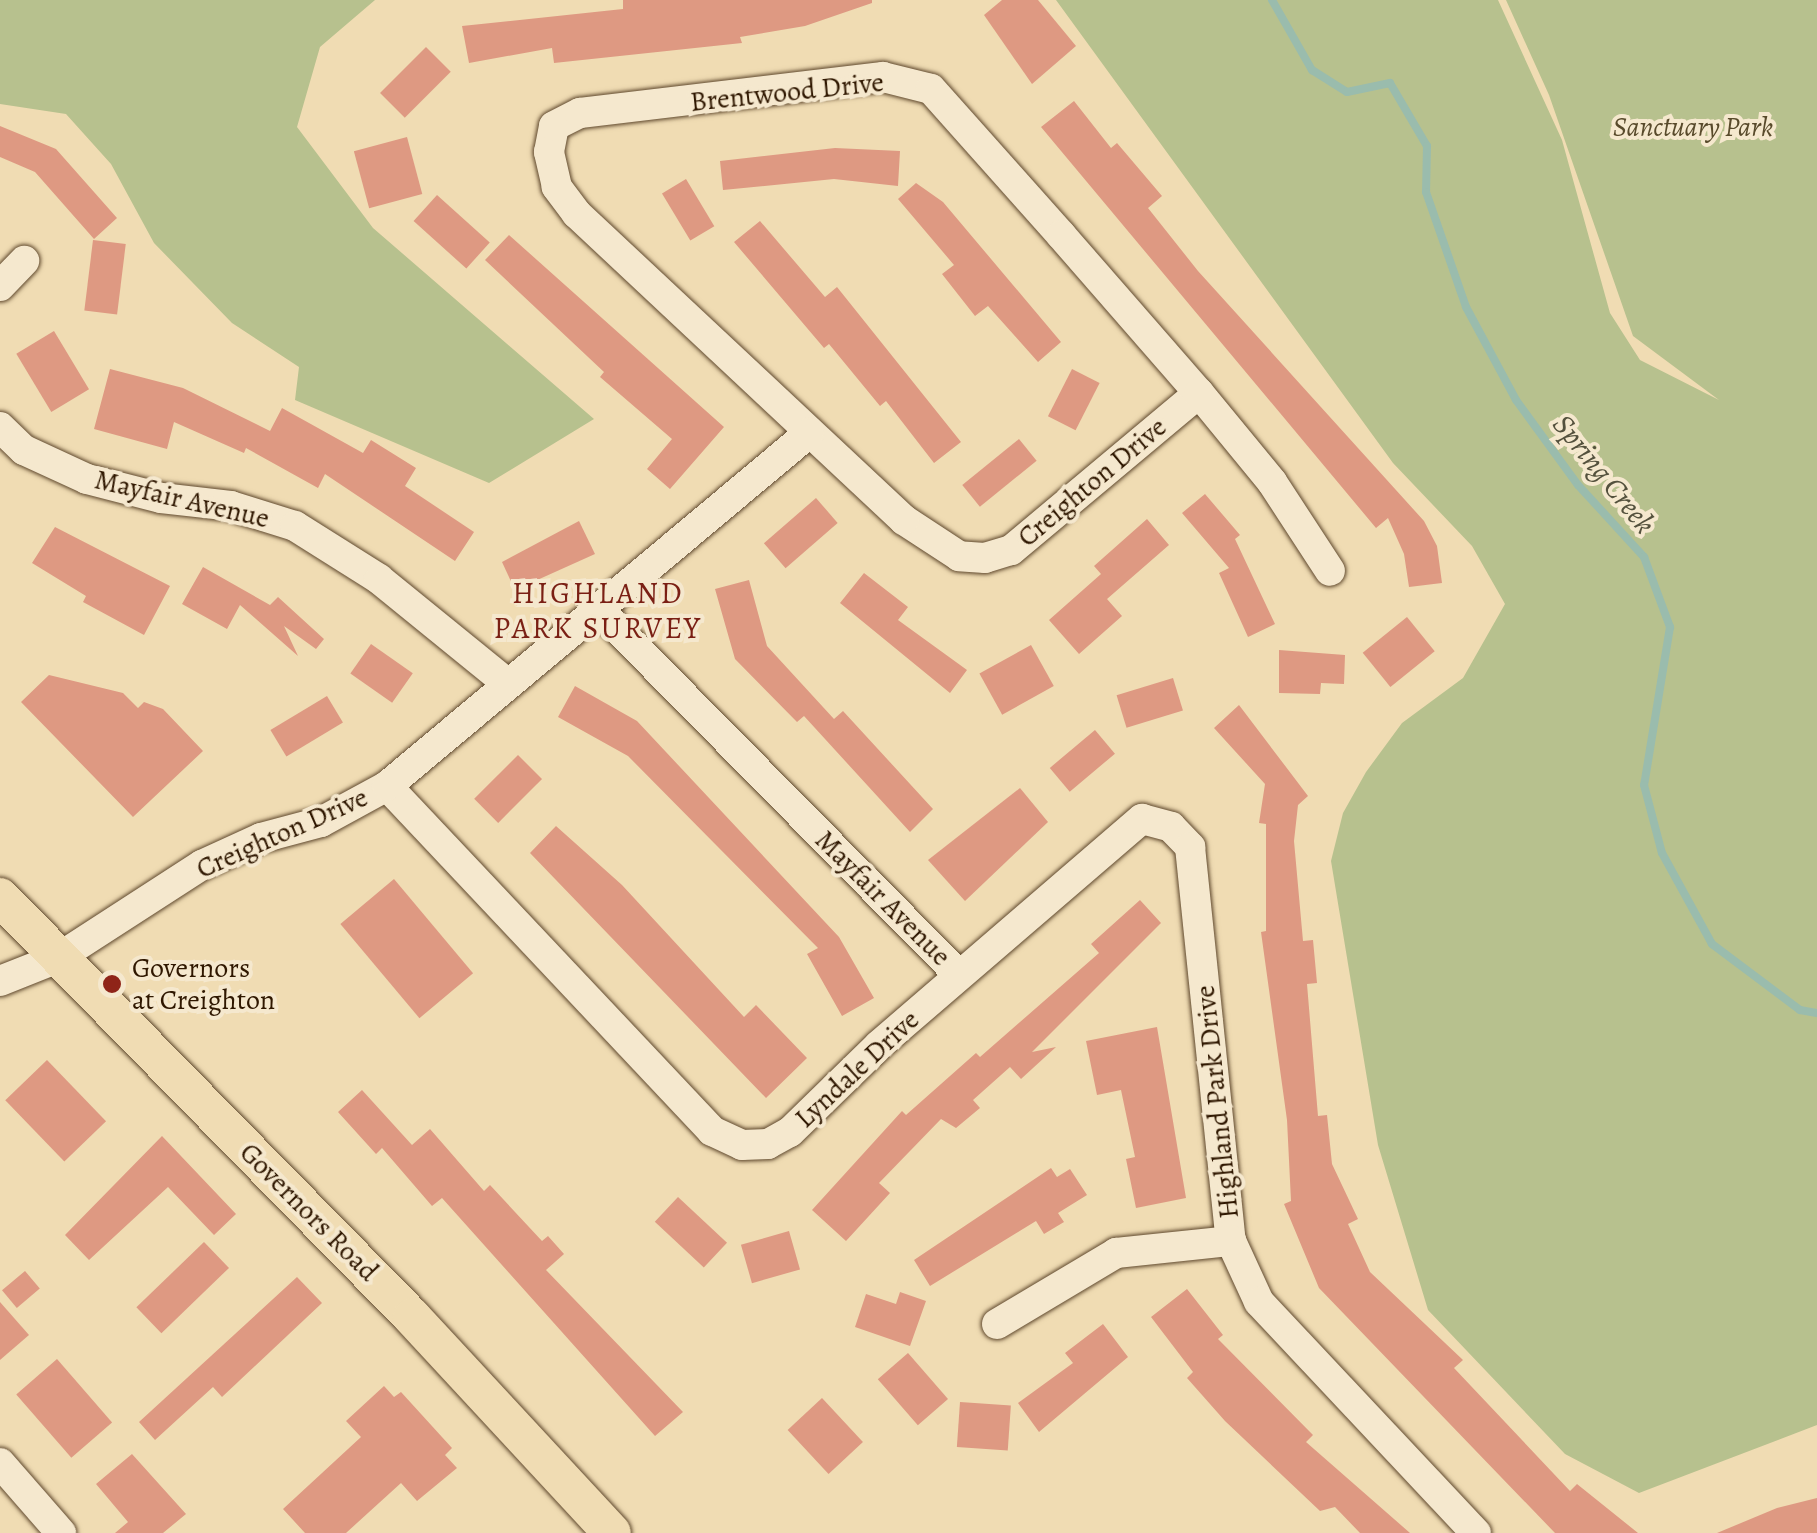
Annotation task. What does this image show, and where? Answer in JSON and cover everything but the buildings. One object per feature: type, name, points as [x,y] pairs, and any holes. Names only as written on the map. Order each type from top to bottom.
[{"type":"main road","name":"Governors Road","points":[[0,897],[412,1317],[612,1533]]},
{"type":"street","name":"Brentwood Drive","points":[[808,433],[578,214],[557,187],[549,152],[554,126],[580,113],[884,77],[931,89],[1272,482],[1330,571]]},
{"type":"street","points":[[0,286],[24,262]]},
{"type":"street","name":"Creighton Drive","points":[[0,981],[58,958],[202,865],[262,838],[321,822],[387,786],[808,433],[904,520],[960,556],[985,558],[1011,550],[1198,393]]},
{"type":"street","name":"Mayfair Avenue","points":[[0,427],[24,450],[87,478],[161,498],[231,506],[294,526],[378,579],[507,683]]},
{"type":"street","name":"Mayfair Avenue","points":[[596,608],[959,975]]},
{"type":"street","name":"Lyndale Drive","points":[[387,786],[712,1131],[742,1145],[768,1144],[790,1132],[959,975],[1142,819],[1171,828]]},
{"type":"street","name":"Highland Park Drive","points":[[1171,828],[1190,847],[1232,1241],[1259,1302],[1476,1533]]},
{"type":"street","points":[[997,1324],[1116,1253],[1232,1241]]},
{"type":"street","points":[[0,1463],[61,1533]]},
{"type":"green space","points":[[0,0],[375,0],[320,47],[297,127],[373,228],[594,419],[489,483],[295,400],[299,367],[232,323],[154,243],[111,164],[66,114],[0,104]]},
{"type":"green space","name":"Sanctuary Park","points":[[1056,0],[1498,0],[1562,140],[1610,313],[1640,360],[1719,400],[1633,336],[1549,95],[1506,0],[1817,0],[1817,1425],[1639,1493],[1565,1454],[1428,1310],[1378,1145],[1331,861],[1343,813],[1366,772],[1402,723],[1463,678],[1505,604],[1472,546],[1393,463]]},
{"type":"waterway","name":"Spring Creek","points":[[1272,0],[1312,70],[1347,92],[1390,83],[1427,146],[1426,192],[1466,307],[1516,400],[1578,485],[1644,557],[1670,627],[1644,785],[1662,853],[1712,944],[1800,1010],[1817,1013]]},
{"type":"place","name":"Governors at Creighton","points":[[112,984]]},
{"type":"district","name":"HIGHLAND PARK SURVEY","points":[[598,610]]}]
